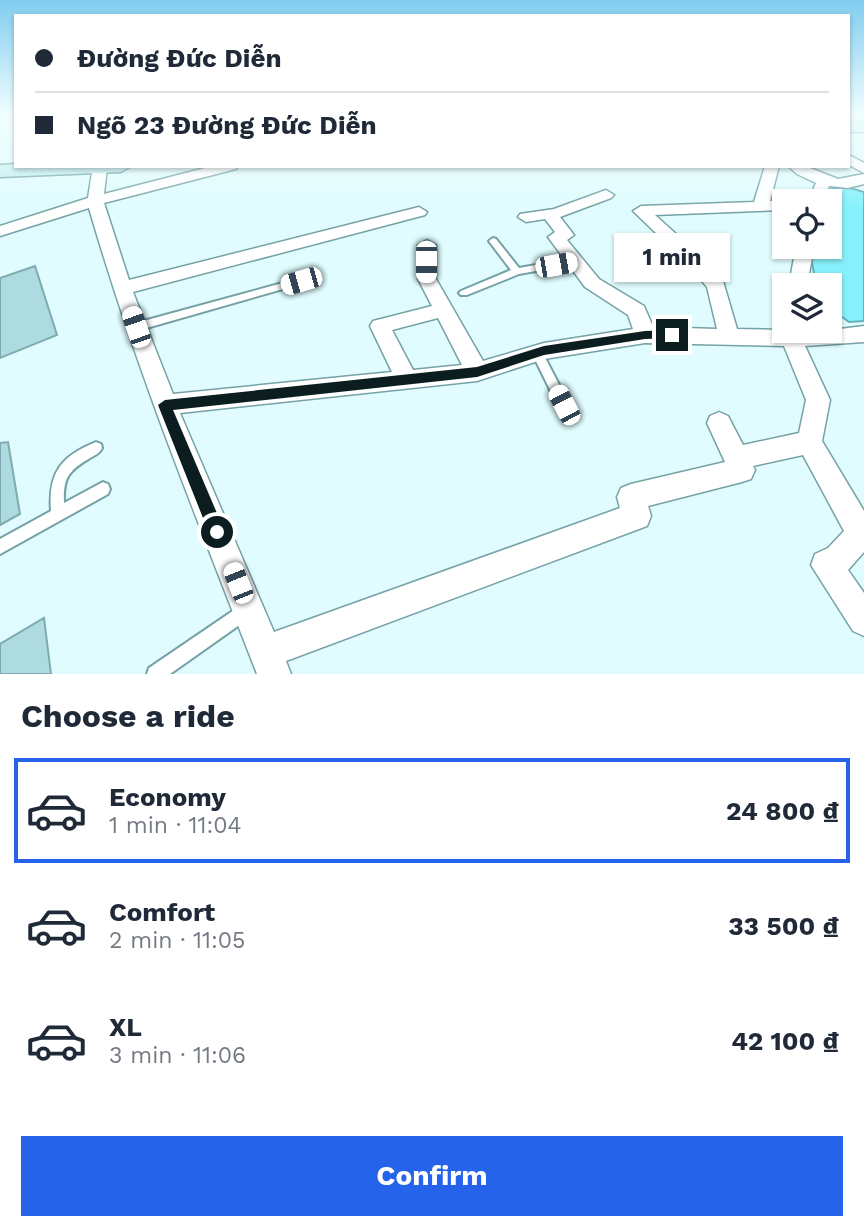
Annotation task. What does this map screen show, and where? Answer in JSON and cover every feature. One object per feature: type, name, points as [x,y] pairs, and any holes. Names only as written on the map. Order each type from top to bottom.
[{"type":"main road","points":[[0,171],[75,168]]},
{"type":"street","points":[[850,158],[863,178]]},
{"type":"street","points":[[100,168],[95,201],[122,288],[165,405],[270,663],[637,516],[631,497],[742,470],[719,423]]},
{"type":"street","points":[[0,231],[95,201],[223,168]]},
{"type":"street","points":[[761,206],[771,168]]},
{"type":"street","points":[[798,168],[824,180],[863,178]]},
{"type":"street","points":[[821,189],[824,180]]},
{"type":"street","points":[[526,218],[548,214],[606,195]]},
{"type":"street","points":[[729,337],[716,285],[688,254],[641,211],[772,206]]},
{"type":"street","points":[[122,288],[419,212]]},
{"type":"street","points":[[548,214],[566,235],[556,237],[592,283],[637,312],[645,335]]},
{"type":"street","points":[[426,245],[426,279],[477,372]]},
{"type":"street","points":[[407,380],[380,326],[443,310]]},
{"type":"street","points":[[842,327],[862,335]]},
{"type":"street","points":[[165,405],[477,372],[537,353],[645,335],[772,338]]},
{"type":"street","points":[[842,338],[862,335]]},
{"type":"street","points":[[793,343],[818,400],[809,442],[861,533],[839,559],[826,565],[864,620]]},
{"type":"street","points":[[736,458],[809,442]]},
{"type":"lane","points":[[493,241],[517,271]]},
{"type":"lane","points":[[464,293],[517,271],[575,261]]},
{"type":"lane","points":[[136,327],[301,281]]},
{"type":"lane","points":[[537,353],[564,405]]},
{"type":"lane","points":[[58,514],[56,483],[61,471],[71,461],[96,448]]},
{"type":"lane","points":[[0,547],[103,489]]},
{"type":"lane","points":[[155,674],[248,609]]},
{"type":"water","points":[[843,186],[864,192],[864,321],[849,322],[842,317],[842,273],[814,273],[811,259],[842,259],[842,189],[832,189]]},
{"type":"building","points":[[35,266],[57,335],[0,358],[0,278]]},
{"type":"building","points":[[8,442],[20,514],[0,525],[0,443]]},
{"type":"building","points":[[44,618],[51,674],[0,674],[0,644]]},
{"type":"route","points":[[217,532],[165,405],[477,372],[544,351],[645,335],[672,335]]}]
